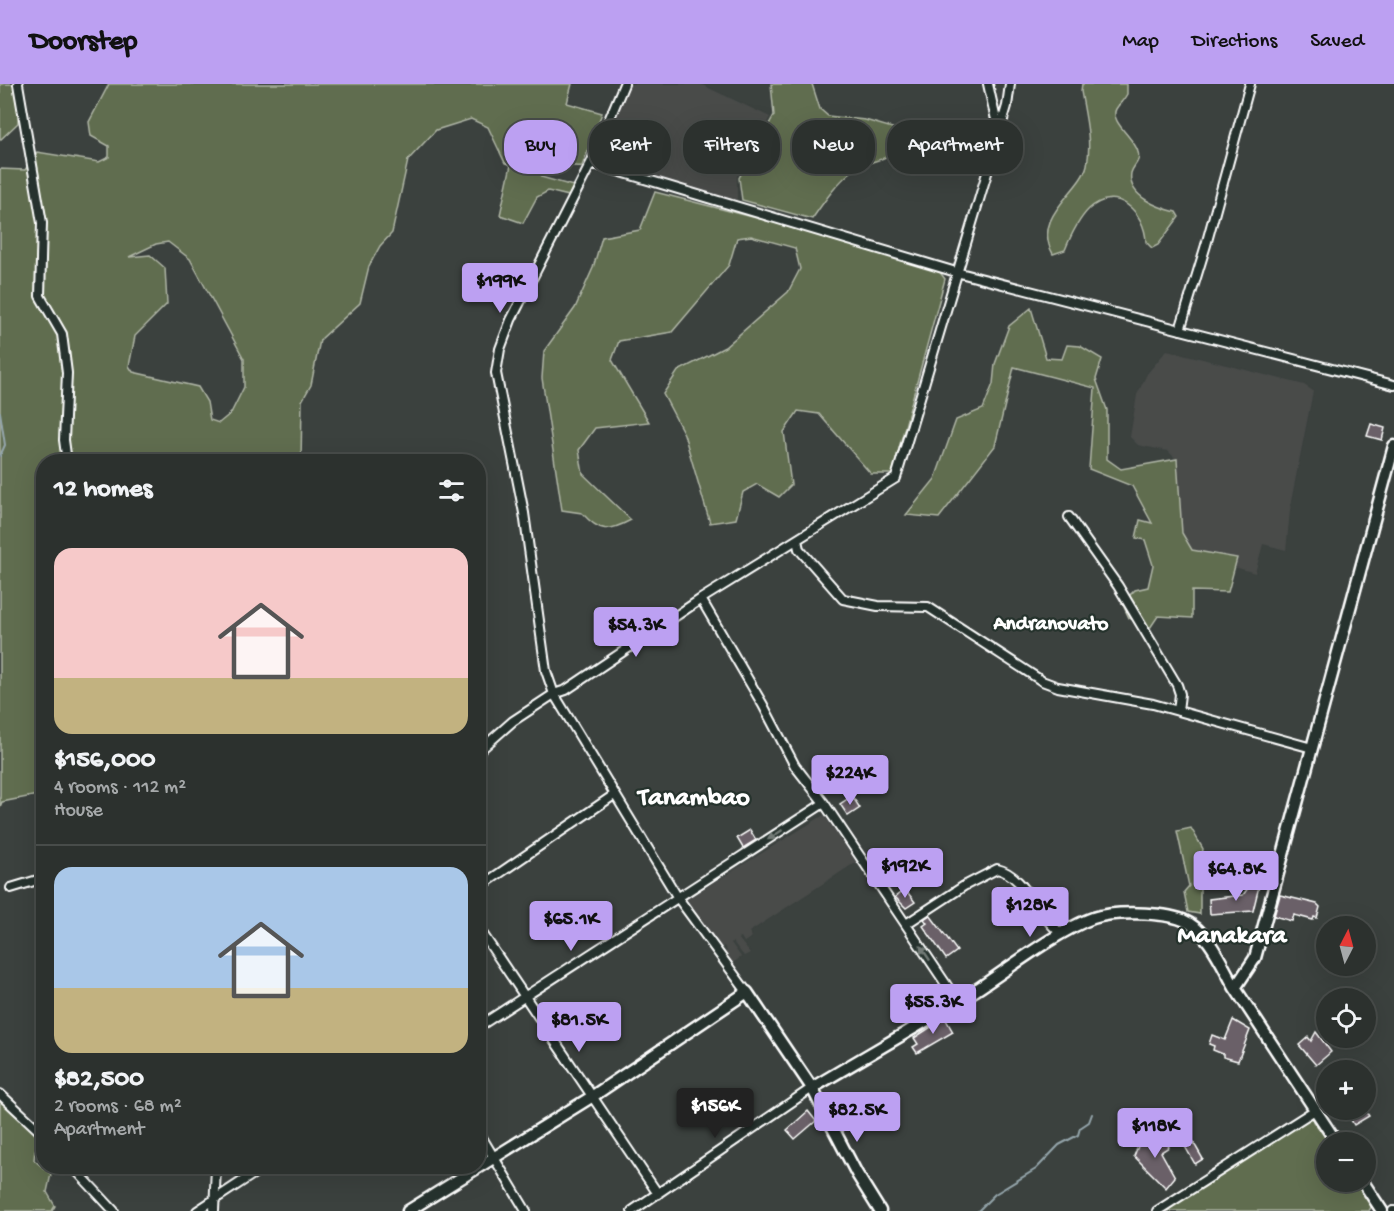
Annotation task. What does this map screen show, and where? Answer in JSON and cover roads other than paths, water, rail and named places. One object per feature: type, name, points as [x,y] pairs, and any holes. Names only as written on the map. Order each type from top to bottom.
[{"type":"street","points":[[18,84],[42,223],[40,296],[62,334],[67,373],[64,440],[66,454]]},
{"type":"street","points":[[609,120],[624,84]]},
{"type":"street","points":[[988,84],[996,120]]},
{"type":"street","points":[[1001,120],[1010,84]]},
{"type":"street","points":[[1180,330],[1250,84]]},
{"type":"street","points":[[589,168],[511,320],[500,349],[496,373],[524,513],[546,671],[554,694],[614,795],[678,898],[747,992],[812,1088],[856,1174],[880,1211]]},
{"type":"street","points":[[625,174],[956,272],[1394,385]]},
{"type":"street","points":[[486,745],[513,721],[554,694],[566,690],[701,599],[896,478],[985,174]]},
{"type":"street","points":[[1235,988],[1255,958],[1394,446]]},
{"type":"street","points":[[1069,517],[1118,586],[1177,685],[1180,694],[1178,711]]},
{"type":"street","points":[[797,540],[799,549],[843,599],[878,606],[928,607],[1042,681],[1058,687],[1153,704],[1312,748]]},
{"type":"street","points":[[701,599],[763,705],[795,766],[824,803],[958,1002]]},
{"type":"street","points":[[486,883],[614,795]]},
{"type":"street","points":[[486,1022],[824,803]]},
{"type":"street","points":[[906,924],[964,886],[997,869],[1014,876],[1048,924],[1062,934]]},
{"type":"street","points":[[11,888],[36,880]]},
{"type":"street","points":[[632,1211],[812,1088],[958,1002],[1062,934],[1093,918],[1122,914],[1160,915],[1184,921],[1211,946],[1235,988],[1329,1132]]},
{"type":"street","points":[[486,939],[658,1194]]},
{"type":"street","points":[[486,1164],[593,1096],[747,992]]},
{"type":"street","points":[[0,1094],[36,1128]]},
{"type":"street","points":[[1157,1211],[1315,1110]]},
{"type":"street","points":[[486,1143],[526,1211]]},
{"type":"street","points":[[80,1174],[114,1211]]},
{"type":"street","points":[[214,1211],[216,1174]]},
{"type":"street","points":[[197,1211],[253,1174]]},
{"type":"street","points":[[408,1211],[469,1174]]},
{"type":"street","points":[[1370,1192],[1382,1211]]},
{"type":"waterway","points":[[0,412],[5,445],[0,456]]},
{"type":"waterway","points":[[978,1211],[995,1194],[1036,1169],[1059,1145],[1078,1135],[1080,1128],[1089,1122],[1092,1114]]},
{"type":"district","name":"Andranovato","points":[[1051,625]]},
{"type":"district","name":"Tanambao","points":[[694,799]]},
{"type":"district","name":"Manakara","points":[[1232,937]]}]
